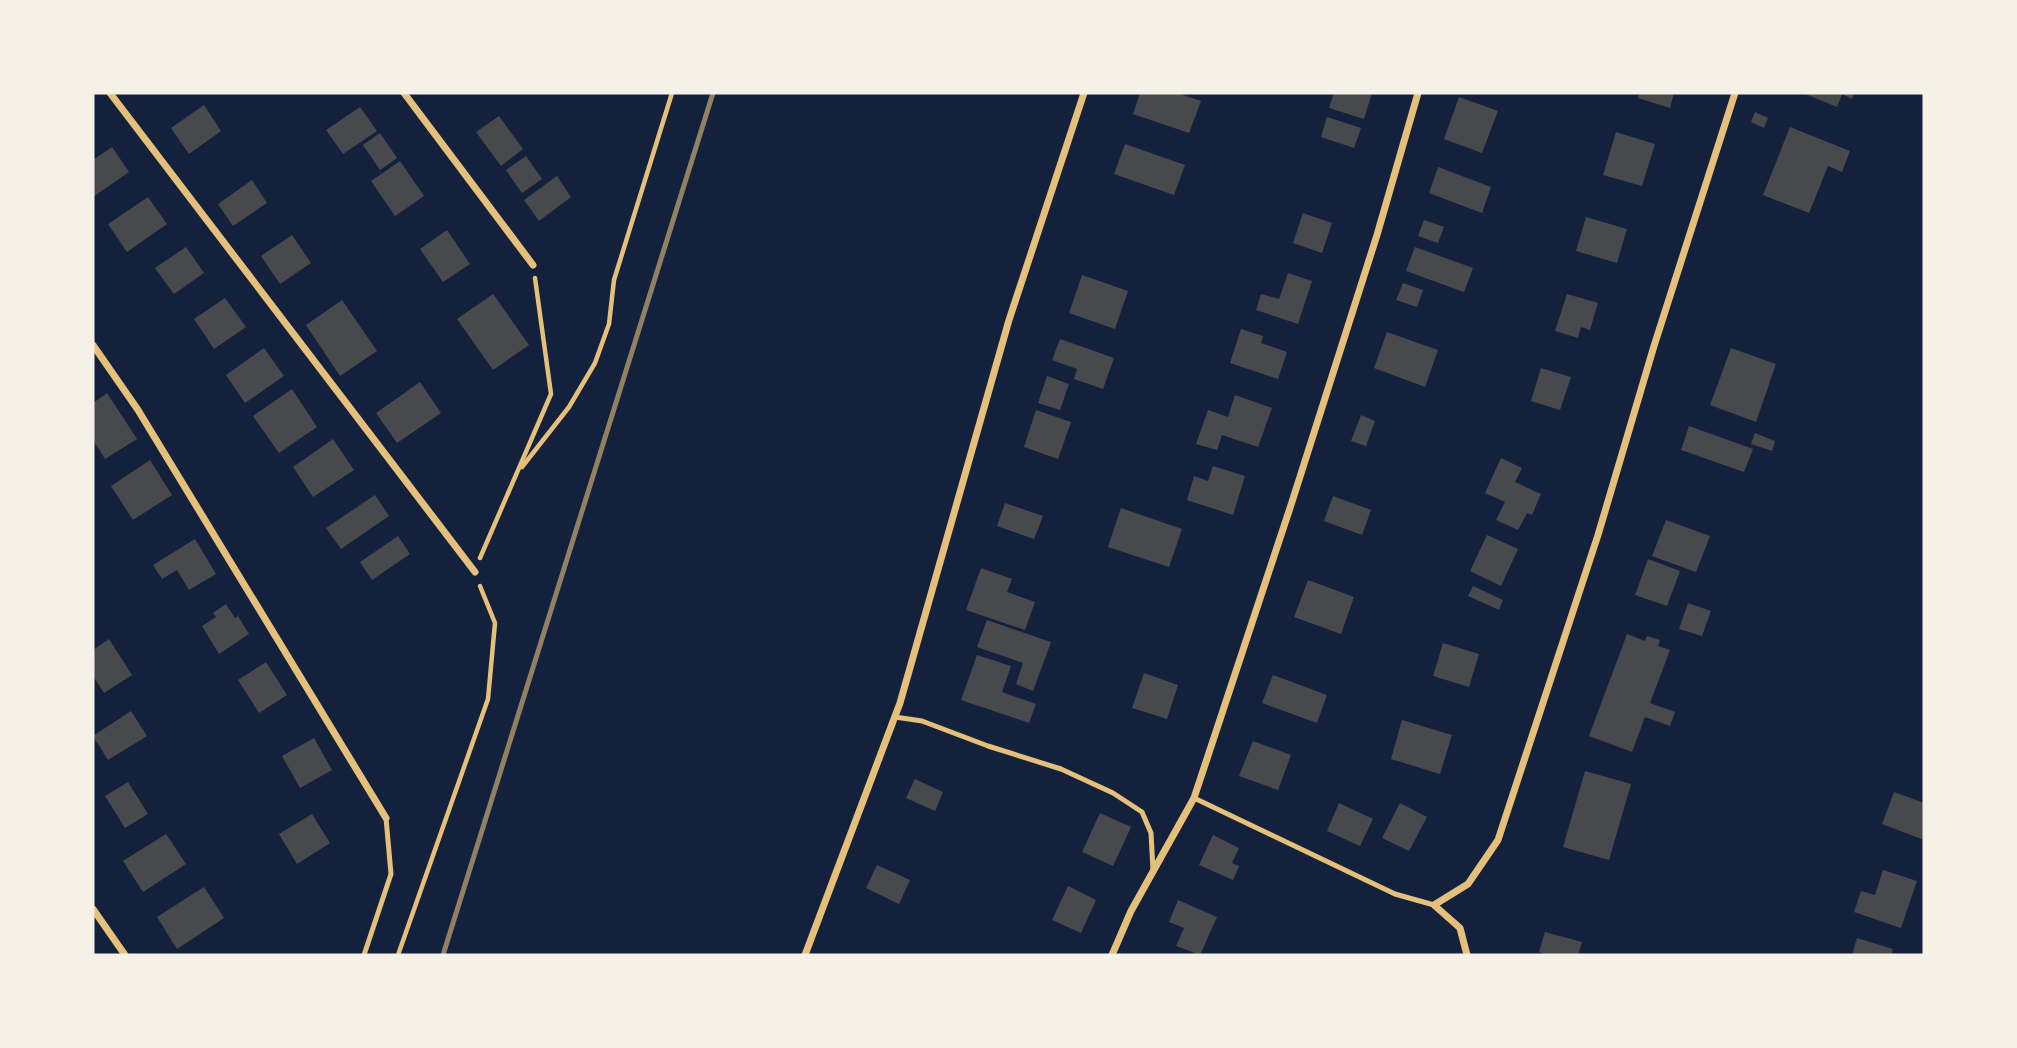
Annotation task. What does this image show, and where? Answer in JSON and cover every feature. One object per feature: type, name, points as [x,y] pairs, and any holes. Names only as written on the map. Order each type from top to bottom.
[{"type":"street","points":[[110,93],[475,572]]},
{"type":"street","points":[[404,93],[533,265]]},
{"type":"street","points":[[806,955],[895,718],[1009,320],[1084,93]]},
{"type":"street","points":[[1112,955],[1130,911],[1194,798],[1324,402],[1418,93]]},
{"type":"street","points":[[1466,955],[1460,928],[1434,905],[1468,884],[1498,840],[1598,535],[1654,346],[1735,93]]},
{"type":"street","points":[[93,345],[145,422],[386,818]]},
{"type":"street","points":[[93,909],[125,955]]},
{"type":"lane","points":[[895,718],[922,721],[988,746],[1061,768],[1113,793],[1142,812],[1151,833],[1153,871]]},
{"type":"lane","points":[[1194,798],[1395,894],[1434,905]]},
{"type":"lane","points":[[364,955],[391,874],[386,818]]},
{"type":"path","points":[[517,472],[569,407],[595,363],[609,324],[614,280],[672,93]]},
{"type":"path","points":[[398,955],[488,699],[495,623],[475,572],[551,394],[533,265]]},
{"type":"building","points":[[1140,93],[1177,93],[1201,101],[1189,133],[1133,114]]},
{"type":"building","points":[[1334,93],[1372,93],[1364,119],[1329,108]]},
{"type":"building","points":[[1639,93],[1674,93],[1670,108],[1638,98]]},
{"type":"building","points":[[1803,93],[1854,93],[1852,99],[1842,94],[1837,107]]},
{"type":"building","points":[[1459,97],[1498,111],[1482,153],[1444,139]]},
{"type":"building","points":[[204,105],[221,131],[189,154],[171,128]]},
{"type":"building","points":[[360,107],[377,131],[343,154],[326,130]]},
{"type":"building","points":[[1755,112],[1768,118],[1764,128],[1751,122]]},
{"type":"building","points":[[499,116],[523,149],[501,166],[476,132]]},
{"type":"building","points":[[1327,117],[1361,128],[1354,148],[1321,137]]},
{"type":"building","points":[[1790,127],[1850,151],[1842,172],[1828,166],[1809,213],[1763,195]]},
{"type":"building","points":[[1616,132],[1655,144],[1642,186],[1603,175]]},
{"type":"building","points":[[380,133],[397,158],[380,170],[363,145]]},
{"type":"building","points":[[1125,144],[1185,165],[1174,195],[1114,174]]},
{"type":"building","points":[[112,147],[129,172],[93,197],[93,160]]},
{"type":"building","points":[[526,156],[542,179],[522,193],[506,170]]},
{"type":"building","points":[[400,161],[424,196],[395,216],[371,181]]},
{"type":"building","points":[[1438,167],[1491,187],[1482,213],[1429,193]]},
{"type":"building","points":[[557,176],[571,197],[539,221],[524,200]]},
{"type":"building","points":[[252,180],[267,203],[233,226],[218,204]]},
{"type":"building","points":[[148,197],[167,224],[127,252],[108,224]]},
{"type":"building","points":[[1303,213],[1332,223],[1322,253],[1293,243]]},
{"type":"building","points":[[1586,217],[1627,229],[1617,263],[1576,251]]},
{"type":"building","points":[[1424,220],[1444,227],[1438,243],[1418,236]]},
{"type":"building","points":[[447,230],[470,264],[443,282],[420,249]]},
{"type":"building","points":[[292,235],[311,263],[280,284],[261,256]]},
{"type":"building","points":[[186,247],[204,273],[174,294],[155,268]]},
{"type":"building","points":[[1415,247],[1473,268],[1464,292],[1406,271]]},
{"type":"building","points":[[1288,273],[1312,281],[1298,324],[1256,310],[1261,294],[1279,299]]},
{"type":"building","points":[[1082,275],[1128,291],[1115,329],[1069,313]]},
{"type":"building","points":[[1403,283],[1423,290],[1417,307],[1396,300]]},
{"type":"building","points":[[493,294],[529,345],[493,370],[457,319]]},
{"type":"building","points":[[1567,294],[1598,303],[1590,330],[1581,327],[1578,338],[1555,331]]},
{"type":"building","points":[[225,298],[246,327],[214,349],[194,319]]},
{"type":"building","points":[[342,300],[377,351],[340,376],[306,325]]},
{"type":"building","points":[[1241,329],[1263,336],[1261,343],[1287,352],[1278,379],[1230,363]]},
{"type":"building","points":[[1387,332],[1438,350],[1425,387],[1374,368]]},
{"type":"building","points":[[1060,339],[1114,358],[1103,389],[1074,379],[1077,369],[1052,360]]},
{"type":"building","points":[[264,348],[284,376],[245,403],[226,375]]},
{"type":"building","points":[[1731,348],[1776,364],[1756,422],[1710,405]]},
{"type":"building","points":[[1541,368],[1571,377],[1560,410],[1531,401]]},
{"type":"building","points":[[1047,376],[1069,384],[1060,410],[1038,403]]},
{"type":"building","points":[[420,382],[441,413],[397,443],[376,413]]},
{"type":"building","points":[[292,389],[317,427],[279,453],[253,416]]},
{"type":"building","points":[[107,393],[137,439],[105,459],[93,440],[93,403]]},
{"type":"building","points":[[1235,395],[1272,408],[1258,447],[1222,435],[1217,450],[1196,444],[1208,410],[1228,417]]},
{"type":"building","points":[[1036,410],[1071,422],[1058,459],[1024,447]]},
{"type":"building","points":[[1361,415],[1375,421],[1366,446],[1351,441]]},
{"type":"building","points":[[1689,426],[1753,449],[1744,472],[1681,450]]},
{"type":"building","points":[[1755,433],[1775,441],[1772,451],[1751,444]]},
{"type":"building","points":[[333,439],[354,470],[313,497],[293,467]]},
{"type":"building","points":[[1501,458],[1522,468],[1515,482],[1541,494],[1532,515],[1527,513],[1518,530],[1496,520],[1505,502],[1485,493]]},
{"type":"building","points":[[150,460],[172,495],[133,520],[111,486]]},
{"type":"building","points":[[1213,466],[1245,476],[1233,515],[1187,500],[1194,476],[1208,481]]},
{"type":"building","points":[[375,495],[389,516],[341,549],[326,528]]},
{"type":"building","points":[[1333,496],[1371,510],[1362,535],[1324,521]]},
{"type":"building","points":[[1005,503],[1043,516],[1034,539],[997,526]]},
{"type":"building","points":[[1121,508],[1182,529],[1169,567],[1108,547]]},
{"type":"building","points":[[1666,520],[1710,536],[1696,572],[1652,556]]},
{"type":"building","points":[[1487,535],[1518,549],[1501,586],[1470,571]]},
{"type":"building","points":[[398,536],[410,554],[372,580],[360,562]]},
{"type":"building","points":[[195,539],[216,574],[189,590],[177,570],[162,579],[153,565]]},
{"type":"building","points":[[1648,559],[1680,571],[1667,606],[1635,595]]},
{"type":"building","points":[[981,568],[1012,579],[1007,592],[1035,602],[1025,630],[966,610]]},
{"type":"building","points":[[1308,580],[1354,597],[1341,634],[1294,617]]},
{"type":"building","points":[[1473,586],[1503,600],[1499,610],[1468,596]]},
{"type":"building","points":[[1688,603],[1711,611],[1702,636],[1679,629]]},
{"type":"building","points":[[226,604],[235,618],[238,616],[249,634],[219,654],[202,626],[216,617],[213,613]]},
{"type":"building","points":[[987,620],[1051,642],[1033,691],[1016,684],[1023,663],[977,647]]},
{"type":"building","points":[[1627,634],[1645,641],[1647,636],[1660,640],[1658,646],[1670,650],[1650,703],[1675,712],[1670,726],[1645,717],[1632,752],[1589,736]]},
{"type":"building","points":[[109,639],[132,675],[104,693],[93,676],[93,650]]},
{"type":"building","points":[[1443,643],[1479,654],[1469,687],[1433,676]]},
{"type":"building","points":[[977,655],[1011,666],[1002,692],[1036,704],[1029,723],[961,700]]},
{"type":"building","points":[[266,662],[287,695],[259,713],[238,680]]},
{"type":"building","points":[[1144,673],[1178,685],[1167,719],[1132,708]]},
{"type":"building","points":[[1273,675],[1327,695],[1317,723],[1262,703]]},
{"type":"building","points":[[131,711],[147,736],[108,760],[93,736]]},
{"type":"building","points":[[1402,720],[1452,735],[1440,774],[1391,759]]},
{"type":"building","points":[[314,738],[332,770],[300,788],[282,756]]},
{"type":"building","points":[[1253,741],[1291,755],[1278,790],[1239,776]]},
{"type":"building","points":[[1585,771],[1631,784],[1609,860],[1563,847]]},
{"type":"building","points":[[915,779],[943,792],[935,811],[906,798]]},
{"type":"building","points":[[128,782],[148,814],[125,828],[105,796]]},
{"type":"building","points":[[1894,792],[1924,803],[1924,840],[1882,824]]},
{"type":"building","points":[[1339,803],[1373,819],[1360,846],[1327,831]]},
{"type":"building","points":[[1400,803],[1427,817],[1409,851],[1382,838]]},
{"type":"building","points":[[1100,813],[1131,827],[1113,866],[1082,852]]},
{"type":"building","points":[[312,814],[330,843],[297,864],[279,834]]},
{"type":"building","points":[[166,834],[186,864],[143,892],[123,861]]},
{"type":"building","points":[[1213,835],[1239,848],[1232,863],[1239,866],[1233,880],[1199,865]]},
{"type":"building","points":[[877,865],[910,880],[899,904],[866,888]]},
{"type":"building","points":[[1883,870],[1917,881],[1901,928],[1854,912],[1861,891],[1875,895]]},
{"type":"building","points":[[1068,886],[1096,900],[1081,933],[1052,920]]},
{"type":"building","points":[[204,887],[224,918],[177,949],[157,917]]},
{"type":"building","points":[[1178,900],[1217,917],[1200,955],[1176,946],[1184,928],[1169,922]]},
{"type":"building","points":[[1545,932],[1582,942],[1578,955],[1550,955],[1539,952]]},
{"type":"building","points":[[1857,938],[1893,949],[1891,955],[1852,955]]},
{"type":"railway","points":[[443,955],[713,93]]}]
